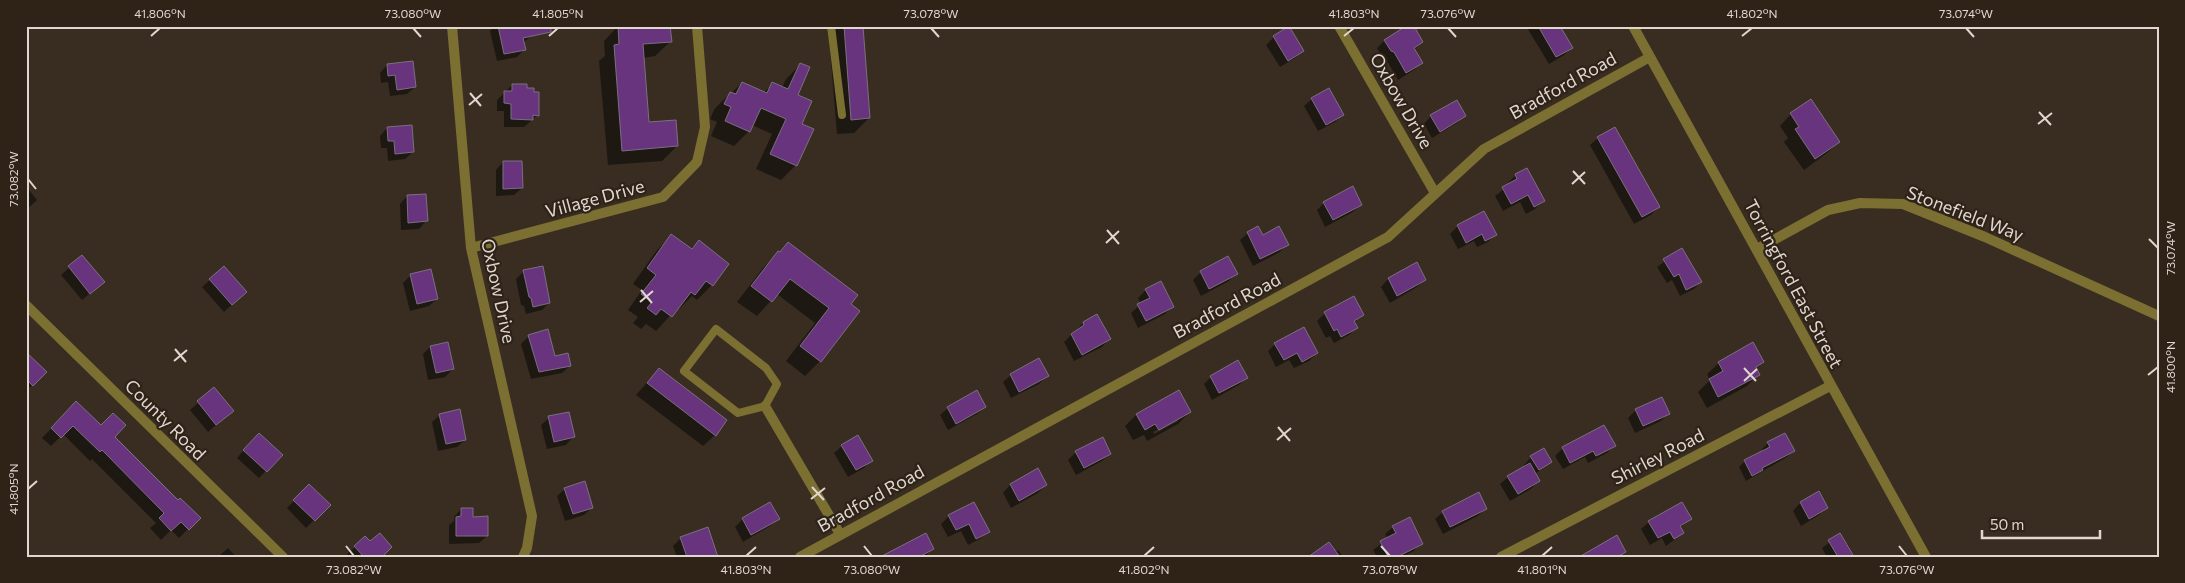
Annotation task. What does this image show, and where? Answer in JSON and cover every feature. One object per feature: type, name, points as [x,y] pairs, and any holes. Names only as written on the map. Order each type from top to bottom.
[{"type":"street","name":"Oxbow Drive","points":[[452,26],[471,248],[532,516],[527,548],[523,557]]},
{"type":"street","name":"Village Drive","points":[[471,248],[663,197],[697,162],[705,126],[697,26]]},
{"type":"street","name":"Oxbow Drive","points":[[1339,26],[1435,192]]},
{"type":"street","name":"Torringford East Street","points":[[1633,26],[1926,557]]},
{"type":"street","name":"Bradford Road","points":[[800,557],[1388,238],[1435,192],[1484,149],[1650,57]]},
{"type":"street","name":"Stonefield Way","points":[[1757,249],[1828,210],[1860,203],[1903,204],[1985,237],[2159,316]]},
{"type":"street","name":"County Road","points":[[26,305],[282,557]]},
{"type":"street","name":"Shirley Road","points":[[1501,557],[1830,386]]},
{"type":"street","points":[[765,406],[840,534]]},
{"type":"lane","points":[[831,26],[842,115]]},
{"type":"lane","points":[[716,329],[766,368],[777,384],[765,406],[738,413],[684,371],[716,329]]},
{"type":"building","points":[[498,26],[551,26],[551,32],[523,38],[526,50],[504,54]]},
{"type":"building","points":[[618,26],[670,26],[672,42],[643,44],[649,122],[676,120],[678,146],[622,151],[614,45],[619,44]]},
{"type":"building","points":[[844,26],[863,26],[870,118],[851,120]]},
{"type":"building","points":[[1289,26],[1304,51],[1288,61],[1273,36]]},
{"type":"building","points":[[1406,26],[1414,26],[1423,42],[1414,48],[1423,63],[1406,73],[1394,52],[1391,51],[1384,40]]},
{"type":"building","points":[[1538,26],[1560,26],[1573,48],[1556,57]]},
{"type":"building","points":[[413,61],[416,87],[397,90],[395,75],[388,76],[387,64]]},
{"type":"building","points":[[800,63],[810,67],[798,95],[812,101],[802,124],[814,129],[797,166],[770,154],[786,119],[761,108],[750,132],[725,121],[731,107],[724,104],[730,92],[736,94],[742,82],[767,93],[772,82],[788,89]]},
{"type":"building","points":[[512,84],[527,84],[527,88],[534,88],[534,92],[539,92],[539,116],[533,115],[533,120],[511,119],[511,104],[504,103],[504,91],[512,91]]},
{"type":"building","points":[[1329,88],[1344,115],[1326,125],[1311,98]]},
{"type":"building","points":[[1811,99],[1840,142],[1815,159],[1795,129],[1799,127],[1790,113]]},
{"type":"building","points":[[1457,100],[1466,116],[1440,132],[1430,115]]},
{"type":"building","points":[[412,125],[414,152],[395,154],[394,141],[388,141],[387,127]]},
{"type":"building","points":[[1615,127],[1660,207],[1642,217],[1597,137]]},
{"type":"building","points":[[503,161],[522,161],[523,188],[503,189]]},
{"type":"building","points":[[1527,168],[1545,201],[1534,207],[1528,195],[1511,204],[1502,187],[1517,179],[1515,174]]},
{"type":"building","points":[[1353,186],[1362,205],[1333,220],[1323,202]]},
{"type":"building","points":[[426,194],[428,221],[408,223],[407,195]]},
{"type":"building","points":[[1484,211],[1497,235],[1485,241],[1482,234],[1466,243],[1457,225]]},
{"type":"building","points":[[1258,226],[1263,235],[1279,226],[1289,245],[1260,259],[1247,232]]},
{"type":"building","points":[[671,234],[692,249],[699,240],[729,264],[713,286],[706,281],[695,295],[691,292],[672,317],[661,309],[656,315],[647,308],[652,302],[641,294],[656,275],[647,268]]},
{"type":"building","points":[[788,242],[858,295],[851,304],[860,311],[821,362],[800,346],[829,308],[790,279],[772,302],[751,286],[778,251],[780,252]]},
{"type":"building","points":[[1682,248],[1702,282],[1686,290],[1679,274],[1674,277],[1663,259]]},
{"type":"building","points":[[82,255],[105,282],[90,294],[68,266]]},
{"type":"building","points":[[1228,256],[1238,274],[1209,289],[1200,271]]},
{"type":"building","points":[[1417,262],[1426,280],[1397,296],[1388,278]]},
{"type":"building","points":[[224,266],[247,292],[232,305],[209,279]]},
{"type":"building","points":[[543,266],[550,303],[533,307],[523,270]]},
{"type":"building","points":[[431,269],[438,299],[417,304],[410,274]]},
{"type":"building","points":[[1161,281],[1174,307],[1146,321],[1137,304],[1150,298],[1145,289]]},
{"type":"building","points":[[1354,296],[1364,315],[1354,321],[1358,328],[1341,337],[1337,329],[1334,331],[1324,312]]},
{"type":"building","points":[[1097,314],[1111,339],[1082,355],[1071,334],[1084,325],[1083,322]]},
{"type":"building","points":[[1304,327],[1318,353],[1302,362],[1297,353],[1284,360],[1274,343]]},
{"type":"building","points":[[548,329],[555,356],[568,353],[571,366],[539,372],[528,335]]},
{"type":"building","points":[[448,342],[454,369],[436,373],[430,346]]},
{"type":"building","points":[[1753,342],[1764,362],[1756,367],[1760,375],[1718,397],[1709,379],[1723,371],[1718,362]]},
{"type":"building","points":[[26,352],[47,372],[33,386],[26,379]]},
{"type":"building","points":[[1039,358],[1049,376],[1019,392],[1010,374]]},
{"type":"building","points":[[1238,360],[1248,378],[1219,393],[1210,376]]},
{"type":"building","points":[[659,368],[727,420],[716,436],[647,383]]},
{"type":"building","points":[[214,387],[234,411],[216,425],[197,401]]},
{"type":"building","points":[[977,390],[986,407],[956,424],[947,407]]},
{"type":"building","points":[[1179,390],[1191,412],[1159,430],[1155,424],[1145,430],[1136,414]]},
{"type":"building","points":[[1662,397],[1670,414],[1643,426],[1635,409]]},
{"type":"building","points":[[76,401],[101,425],[113,413],[126,425],[115,437],[178,500],[180,498],[201,518],[189,530],[181,522],[171,531],[159,518],[164,513],[102,450],[100,452],[73,426],[61,438],[51,428]]},
{"type":"building","points":[[460,409],[466,440],[446,444],[439,414]]},
{"type":"building","points":[[569,412],[575,437],[554,442],[548,416]]},
{"type":"building","points":[[1604,425],[1616,446],[1596,456],[1593,451],[1570,463],[1562,447]]},
{"type":"building","points":[[259,433],[283,455],[267,472],[243,450]]},
{"type":"building","points":[[1785,433],[1795,451],[1762,468],[1763,470],[1752,476],[1744,460],[1770,447],[1767,442]]},
{"type":"building","points":[[858,435],[873,461],[856,470],[841,445]]},
{"type":"building","points":[[1103,437],[1111,454],[1084,468],[1075,451]]},
{"type":"building","points":[[1544,448],[1552,462],[1539,470],[1530,456]]},
{"type":"building","points":[[1530,463],[1540,481],[1518,494],[1507,476]]},
{"type":"building","points":[[1038,468],[1047,485],[1019,501],[1010,484]]},
{"type":"building","points":[[585,481],[593,508],[573,514],[564,488]]},
{"type":"building","points":[[309,484],[331,505],[315,521],[293,500]]},
{"type":"building","points":[[1819,491],[1828,508],[1809,519],[1800,502]]},
{"type":"building","points":[[1479,492],[1487,509],[1450,527],[1442,511]]},
{"type":"building","points":[[770,502],[780,519],[751,535],[742,518]]},
{"type":"building","points":[[974,502],[990,532],[976,539],[969,524],[956,530],[948,515]]},
{"type":"building","points":[[1682,502],[1692,519],[1680,526],[1684,533],[1674,539],[1670,532],[1658,538],[1648,521]]},
{"type":"building","points":[[461,508],[473,508],[473,517],[488,516],[488,536],[456,536],[456,517],[461,516]]},
{"type":"building","points":[[1410,517],[1423,544],[1397,557],[1388,557],[1380,541],[1396,533],[1392,526]]},
{"type":"building","points":[[708,527],[718,557],[687,557],[680,537]]},
{"type":"building","points":[[380,533],[392,547],[382,557],[364,557],[354,546],[365,536],[370,541]]},
{"type":"building","points":[[926,533],[934,549],[919,557],[880,557]]},
{"type":"building","points":[[1840,533],[1854,557],[1838,557],[1828,540]]},
{"type":"building","points":[[1617,535],[1626,552],[1617,557],[1579,557]]},
{"type":"building","points":[[1329,542],[1340,557],[1308,557]]}]
